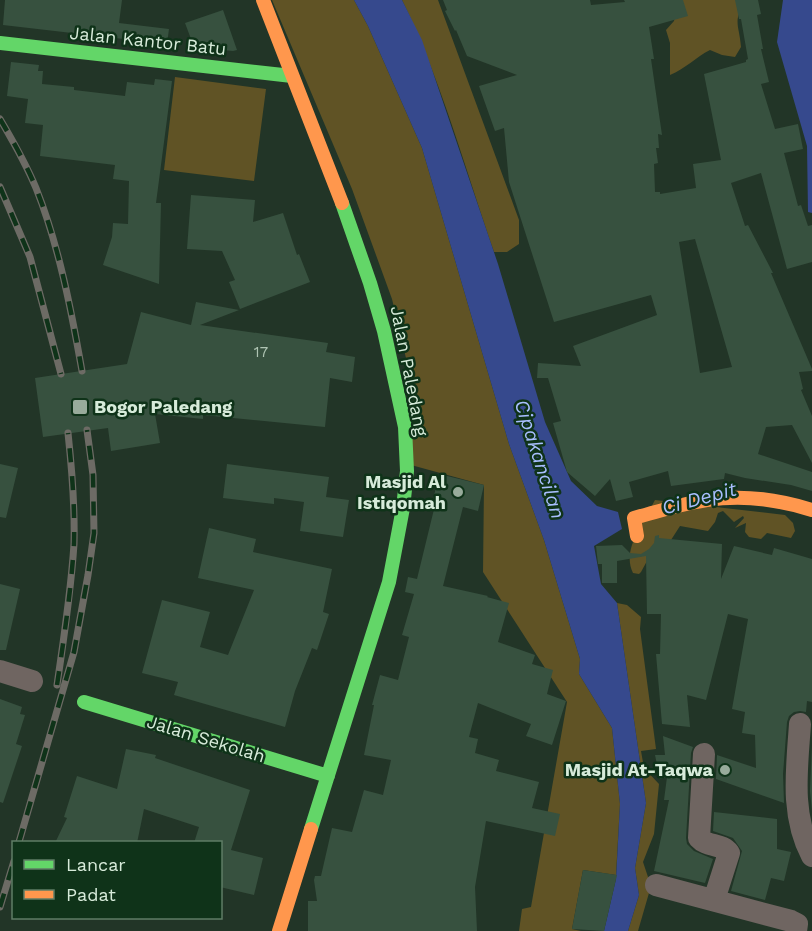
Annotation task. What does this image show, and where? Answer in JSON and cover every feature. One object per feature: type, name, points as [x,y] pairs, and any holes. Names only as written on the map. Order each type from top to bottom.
[{"type":"street","name":"Jalan Paledang","points":[[263,0],[331,174],[379,308],[406,434],[406,478],[400,528],[389,582],[279,931]]},
{"type":"street","name":"Jalan Kantor Batu","points":[[0,43],[292,76]]},
{"type":"street","points":[[636,530],[634,518],[676,505],[720,496],[752,496],[790,502],[812,510]]},
{"type":"street","points":[[0,671],[32,681]]},
{"type":"street","name":"Jalan Sekolah","points":[[84,702],[328,776]]},
{"type":"street","points":[[800,724],[796,788],[799,821],[812,856]]},
{"type":"street","points":[[704,754],[699,838],[703,842],[724,847],[729,853],[714,900]]},
{"type":"street","points":[[656,885],[791,921],[797,924],[796,931]]},
{"type":"shaded area","points":[[272,0],[354,0],[368,26],[422,148],[509,444],[544,540],[580,659],[579,674],[612,728],[620,804],[616,875],[583,870],[572,929],[581,931],[519,931],[522,909],[531,907],[567,702],[483,572],[484,485],[411,465],[414,392],[392,299],[352,189]]},
{"type":"shaded area","points":[[402,0],[438,0],[519,220],[519,244],[507,252],[494,252],[441,93]]},
{"type":"shaded area","points":[[679,0],[744,0],[738,20],[741,47],[735,57],[710,50],[670,75],[670,43],[666,30],[674,21]]},
{"type":"shaded area","points":[[175,77],[266,89],[254,181],[164,170]]},
{"type":"shaded area","points":[[655,500],[785,515],[793,523],[795,531],[791,538],[767,533],[761,539],[749,537],[745,532],[746,523],[735,528],[744,518],[743,516],[734,522],[723,511],[718,513],[708,531],[680,526],[671,540],[647,561],[639,574],[633,573],[630,564],[632,545]]},
{"type":"shaded area","points":[[617,603],[627,605],[641,617],[640,629],[656,749],[641,751],[644,768],[659,784],[654,834],[643,862],[651,886],[638,931],[628,931],[639,895],[635,868],[646,803]]},
{"type":"water","name":"Cipakancilan","points":[[354,0],[402,0],[422,40],[498,264],[545,422],[571,481],[597,506],[618,512],[622,529],[594,546],[601,584],[617,603],[646,803],[635,868],[639,895],[628,931],[604,931],[616,879],[620,804],[612,728],[579,674],[580,659],[544,540],[509,444],[422,148],[368,26]]},
{"type":"water","points":[[783,0],[812,0],[812,213],[808,212],[807,146],[777,42]]},
{"type":"building","points":[[5,0],[122,0],[119,23],[169,29],[167,44],[3,25]]},
{"type":"building","points":[[443,0],[590,0],[591,5],[625,2],[624,0],[683,0],[688,16],[649,27],[654,59],[651,59],[662,135],[658,134],[659,148],[656,148],[658,163],[654,164],[655,192],[660,192],[660,194],[696,188],[693,164],[721,160],[704,74],[746,62],[748,59],[741,19],[739,19],[735,0],[758,0],[761,14],[757,15],[763,49],[761,49],[769,82],[761,84],[775,129],[798,124],[803,149],[784,153],[798,206],[801,205],[808,226],[812,225],[812,262],[787,269],[761,173],[731,183],[745,226],[748,225],[773,273],[771,273],[812,369],[812,371],[799,372],[803,389],[801,390],[812,416],[812,463],[792,425],[766,427],[758,454],[812,472],[812,491],[725,473],[724,479],[671,486],[668,471],[629,482],[633,497],[616,501],[610,479],[595,496],[567,472],[553,423],[561,421],[548,378],[537,378],[538,363],[581,366],[573,346],[657,315],[651,295],[554,322],[509,182],[504,128],[495,131],[479,86],[517,75],[467,56],[445,11],[447,10]],"holes":[[[695,239],[732,367],[700,373],[679,242]]]},
{"type":"building","points":[[223,10],[237,50],[194,47],[185,23]]},
{"type":"building","points":[[11,62],[39,65],[38,71],[43,71],[42,84],[74,87],[74,90],[125,96],[127,82],[154,85],[155,79],[172,81],[156,203],[161,203],[159,284],[103,265],[112,237],[113,223],[128,224],[129,181],[113,179],[115,165],[40,156],[43,125],[25,123],[28,99],[7,96]]},
{"type":"building","points":[[191,195],[255,200],[253,222],[283,213],[297,255],[299,254],[310,282],[240,309],[229,282],[235,280],[222,251],[187,249]]},
{"type":"building","points":[[196,302],[239,310],[200,325],[328,343],[326,352],[355,357],[352,382],[330,378],[325,427],[203,415],[203,419],[155,414],[160,443],[111,451],[108,428],[43,437],[35,378],[127,364],[141,312],[191,325]]},
{"type":"building","points":[[0,464],[18,468],[6,518],[0,517]]},
{"type":"building","points":[[227,464],[329,477],[326,497],[349,500],[343,537],[300,531],[304,502],[274,498],[274,504],[223,498]]},
{"type":"building","points":[[439,474],[484,485],[478,511],[463,507],[443,586],[509,603],[498,642],[535,655],[532,664],[553,670],[547,694],[566,701],[552,745],[526,736],[531,724],[478,703],[469,737],[478,739],[475,753],[499,760],[496,771],[539,782],[532,808],[560,814],[555,836],[486,821],[475,887],[477,931],[308,931],[308,901],[317,901],[314,880],[315,876],[321,876],[332,828],[352,832],[364,790],[383,795],[391,760],[364,755],[374,705],[372,705],[380,675],[398,680],[409,637],[402,635],[414,594],[405,592],[408,577],[417,579],[436,501],[433,500]]},
{"type":"building","points":[[209,528],[256,539],[253,552],[332,569],[323,612],[329,614],[317,650],[312,648],[295,691],[285,727],[174,695],[178,682],[142,673],[162,600],[210,612],[200,647],[228,655],[254,590],[198,578]]},
{"type":"building","points":[[659,535],[659,538],[722,544],[721,579],[734,546],[772,555],[774,548],[812,559],[812,702],[807,701],[806,712],[794,712],[789,716],[787,722],[783,774],[784,803],[716,779],[717,755],[756,768],[755,735],[742,733],[745,712],[732,709],[748,619],[728,614],[706,700],[687,695],[690,727],[662,724],[656,654],[660,654],[661,614],[647,614],[646,556],[617,561],[617,583],[602,583],[602,564],[598,564],[596,546],[622,545],[630,553],[641,554],[649,549],[654,543],[655,536]]},
{"type":"building","points":[[0,584],[20,589],[6,650],[0,650]]},
{"type":"building","points":[[0,699],[22,707],[20,714],[25,715],[16,744],[22,746],[3,803],[0,802]]},
{"type":"building","points":[[663,736],[693,747],[686,838],[687,844],[694,851],[713,859],[705,883],[654,871],[669,800],[664,800],[667,777],[660,779],[655,755],[665,755]]},
{"type":"building","points":[[812,745],[812,811],[810,791]]},
{"type":"building","points":[[126,749],[156,755],[155,758],[250,790],[231,850],[263,858],[254,895],[222,887],[222,841],[195,841],[199,827],[144,809],[137,841],[56,841],[67,818],[64,817],[77,776],[117,789]]},
{"type":"building","points":[[714,812],[777,819],[777,849],[791,852],[784,881],[771,878],[765,900],[731,891],[742,851],[733,838],[713,831]]},
{"type":"building","points":[[583,870],[617,875],[604,931],[572,929]]},
{"type":"railway","points":[[0,119],[28,170],[44,210],[64,278],[82,371]]},
{"type":"railway","points":[[0,187],[30,257],[61,374]]},
{"type":"railway","points":[[19,841],[74,652],[88,575],[94,533],[93,475],[87,430]]},
{"type":"railway","points":[[57,685],[74,544],[73,488],[68,433]]},
{"type":"railway","points":[[0,907],[12,868]]},
{"type":"traffic: fast","points":[[0,43],[292,76]]},
{"type":"traffic: fast","points":[[311,829],[389,582],[403,508],[407,471],[405,427],[384,331],[342,203]]},
{"type":"traffic: fast","points":[[84,702],[328,776]]},
{"type":"traffic: slow","points":[[263,0],[342,203]]},
{"type":"traffic: slow","points":[[637,536],[634,518],[681,505],[722,498],[764,499],[812,510]]},
{"type":"traffic: slow","points":[[279,931],[311,829]]},
{"type":"place","name":"Bogor Paledang","points":[[80,407]]},
{"type":"place","name":"Masjid Al Istiqomah","points":[[458,492]]},
{"type":"place","name":"Masjid At-Taqwa","points":[[725,770]]},
{"type":"water label","name":"Ci Depit","points":[[699,498]]}]
